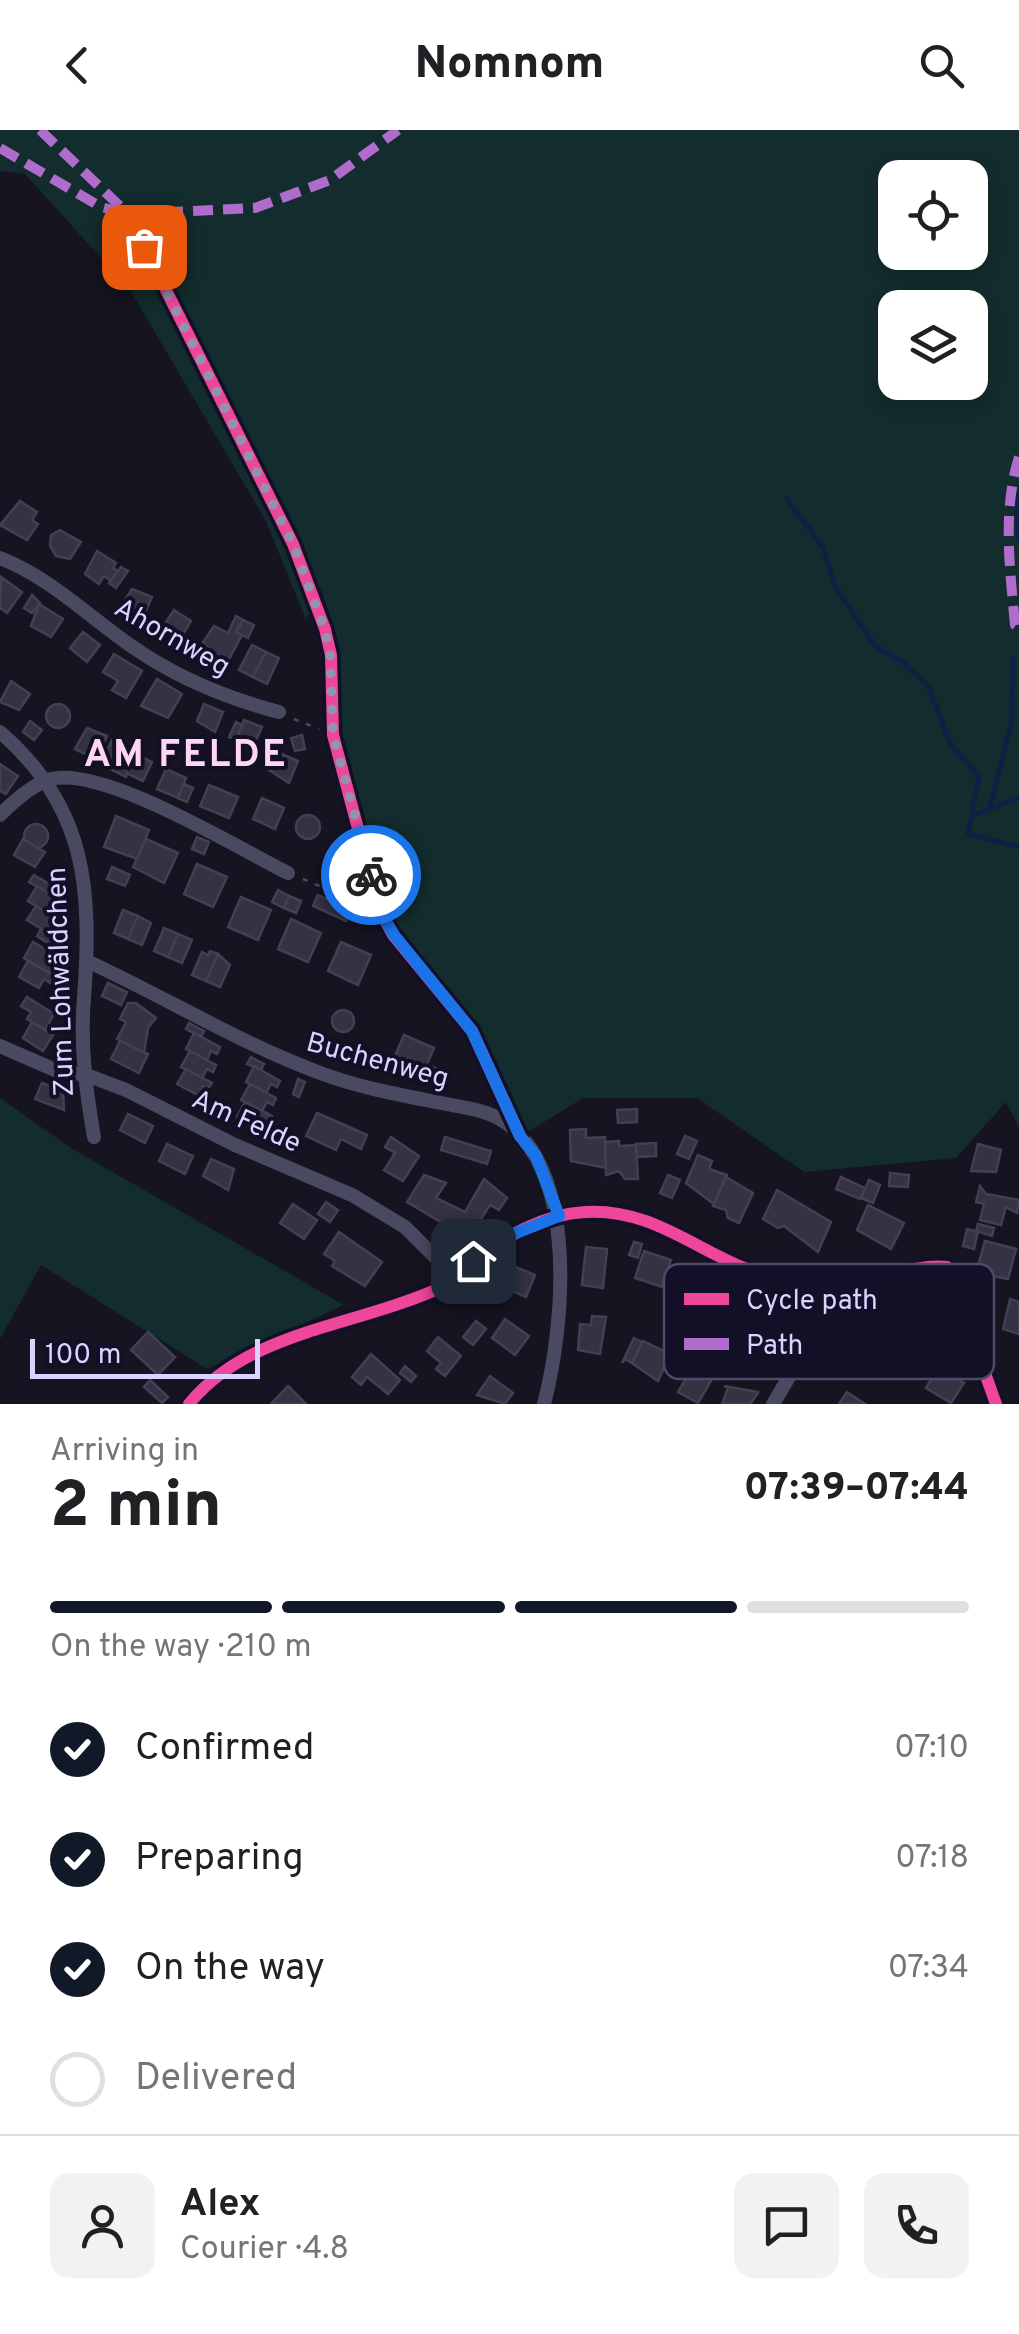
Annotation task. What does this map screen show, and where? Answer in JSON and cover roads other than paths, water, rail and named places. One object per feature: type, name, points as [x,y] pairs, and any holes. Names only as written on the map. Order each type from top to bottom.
[{"type":"street","points":[[128,214],[293,544],[330,655],[333,734],[380,911],[394,935],[472,1031],[520,1136],[536,1156],[559,1216],[557,1332],[544,1404]]},
{"type":"street","name":"Ahornweg","points":[[0,558],[40,578],[133,648],[185,678],[239,702],[279,712]]},
{"type":"street","name":"Zum Lohwäldchen","points":[[0,732],[47,780],[70,825],[84,871],[88,962],[84,1074],[94,1136]]},
{"type":"street","points":[[0,815],[47,780],[84,778],[128,793],[288,873]]},
{"type":"street","name":"Buchenweg","points":[[88,962],[299,1065],[352,1084],[494,1116],[520,1136]]},
{"type":"street","name":"Am Felde","points":[[0,1046],[62,1073],[84,1074],[380,1209],[417,1236],[454,1276]]},
{"type":"street","points":[[189,1404],[222,1374],[250,1358],[350,1316],[436,1290],[511,1235],[559,1216],[603,1212],[640,1216],[740,1264]]},
{"type":"street","points":[[773,1404],[788,1379]]},
{"type":"street","points":[[987,1379],[996,1404]]},
{"type":"waterway","points":[[1016,495],[1019,539]]},
{"type":"waterway","points":[[787,499],[824,549],[834,585],[876,647],[903,662],[928,686],[951,745],[979,776],[968,834],[1019,847]]},
{"type":"waterway","points":[[1019,608],[1019,616]]},
{"type":"waterway","points":[[990,808],[1012,720],[1013,658]]},
{"type":"waterway","points":[[973,816],[1019,797]]},
{"type":"district","name":"AM FELDE","points":[[186,753]]}]
